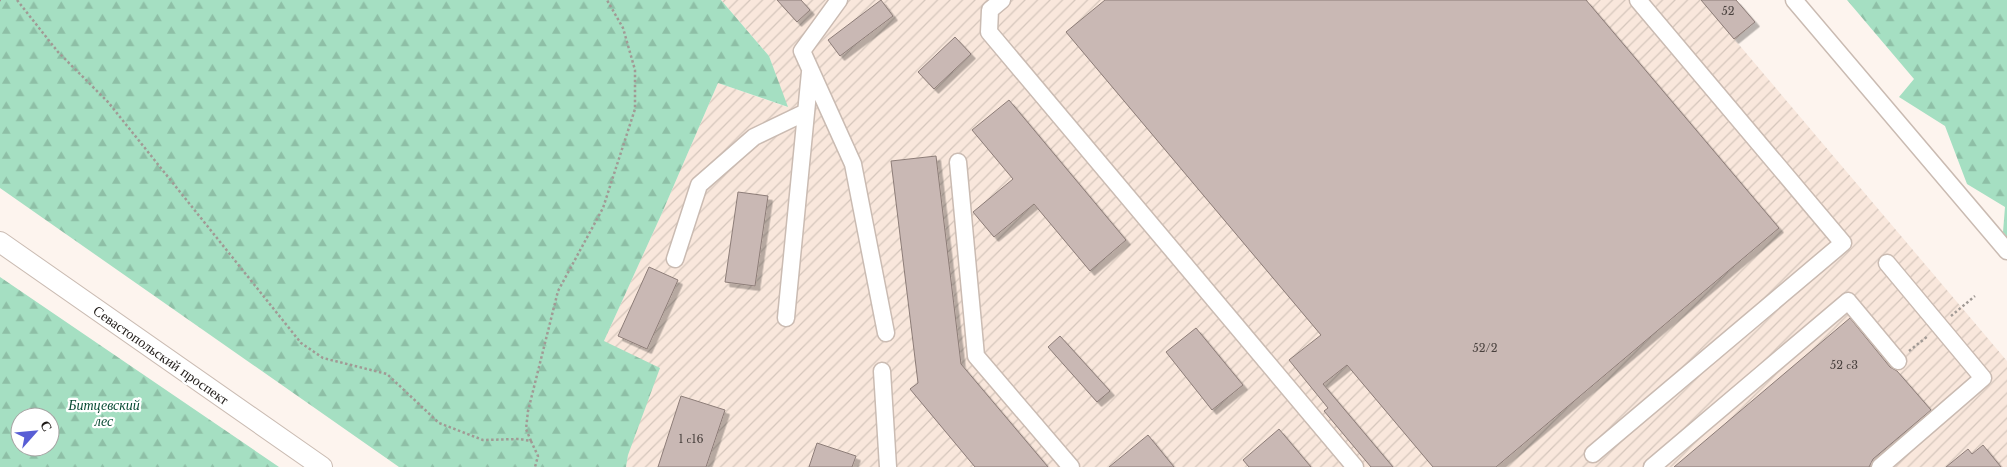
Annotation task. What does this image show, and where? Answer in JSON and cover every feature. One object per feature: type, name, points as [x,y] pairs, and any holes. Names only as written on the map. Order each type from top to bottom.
[{"type":"main road","name":"Севастопольский проспект","points":[[0,242],[322,467]]},
{"type":"main road","name":"Севастопольский проспект","points":[[0,259],[300,467]]},
{"type":"lane","points":[[839,0],[802,51],[853,164],[886,333]]},
{"type":"lane","points":[[1002,0],[990,10],[989,32],[1355,467]]},
{"type":"lane","points":[[1593,454],[1843,243],[1638,0]]},
{"type":"lane","points":[[1794,0],[2007,251]]},
{"type":"lane","points":[[786,318],[810,69]]},
{"type":"lane","points":[[676,260],[699,185],[754,137],[806,112]]},
{"type":"lane","points":[[958,162],[976,356],[1071,467]]},
{"type":"lane","points":[[1880,467],[1983,378],[1886,263]]},
{"type":"lane","points":[[1652,467],[1848,301],[1898,361]]},
{"type":"lane","points":[[882,371],[888,467]]},
{"type":"path","points":[[17,0],[58,52],[108,102],[301,344],[323,358],[387,374],[439,423],[483,440],[518,439],[531,441]]},
{"type":"path","points":[[535,467],[538,456],[526,429],[528,411],[558,291],[603,208],[635,108],[635,70],[624,28],[606,0]]},
{"type":"shaded area","points":[[721,0],[1736,0],[1755,22],[1735,40],[2007,361],[2007,467],[626,467],[628,455],[604,341],[718,83],[787,107],[769,56]]},
{"type":"green space","points":[[0,0],[721,0],[769,56],[788,107],[718,83],[604,341],[660,368],[628,455],[626,467],[399,467],[0,188]]},
{"type":"green space","points":[[1847,0],[2007,0],[2007,237],[2003,232],[2005,207],[1967,184],[1945,126],[1899,97],[1914,79]]},
{"type":"green space","name":"Битцевский лес","points":[[0,277],[279,467],[0,467]]},
{"type":"building","points":[[777,0],[801,0],[810,10],[797,22]]},
{"type":"building","points":[[881,0],[893,16],[840,56],[828,40]]},
{"type":"building","points":[[1105,0],[1586,0],[1779,228],[1496,467],[1433,467],[1347,365],[1323,384],[1393,467],[1371,467],[1324,411],[1328,408],[1289,360],[1321,335],[1066,32]]},
{"type":"building","points":[[1701,0],[1736,0],[1755,22],[1734,39]]},
{"type":"building","points":[[955,37],[971,54],[934,89],[918,72]]},
{"type":"building","points":[[1009,100],[1126,240],[1090,271],[1034,204],[994,237],[973,212],[1013,179],[972,130]]},
{"type":"building","points":[[936,156],[961,364],[1048,467],[975,467],[910,389],[918,383],[891,161]]},
{"type":"building","points":[[738,192],[768,196],[755,286],[725,282]]},
{"type":"building","points":[[649,267],[678,280],[647,349],[618,336]]},
{"type":"building","points":[[1850,318],[1890,367],[1897,371],[1931,410],[1873,459],[1869,467],[1674,467]]},
{"type":"building","points":[[1196,328],[1243,385],[1212,410],[1166,352]]},
{"type":"building","points":[[1060,336],[1110,391],[1097,402],[1048,347]]},
{"type":"building","points":[[681,396],[725,410],[706,467],[658,467]]},
{"type":"building","points":[[1279,429],[1311,467],[1249,467],[1243,460]]},
{"type":"building","points":[[1148,435],[1174,467],[1109,467]]},
{"type":"building","points":[[817,443],[856,456],[852,467],[809,467]]},
{"type":"building","points":[[1983,445],[2001,467],[1946,467],[1968,449],[1972,454]]}]
